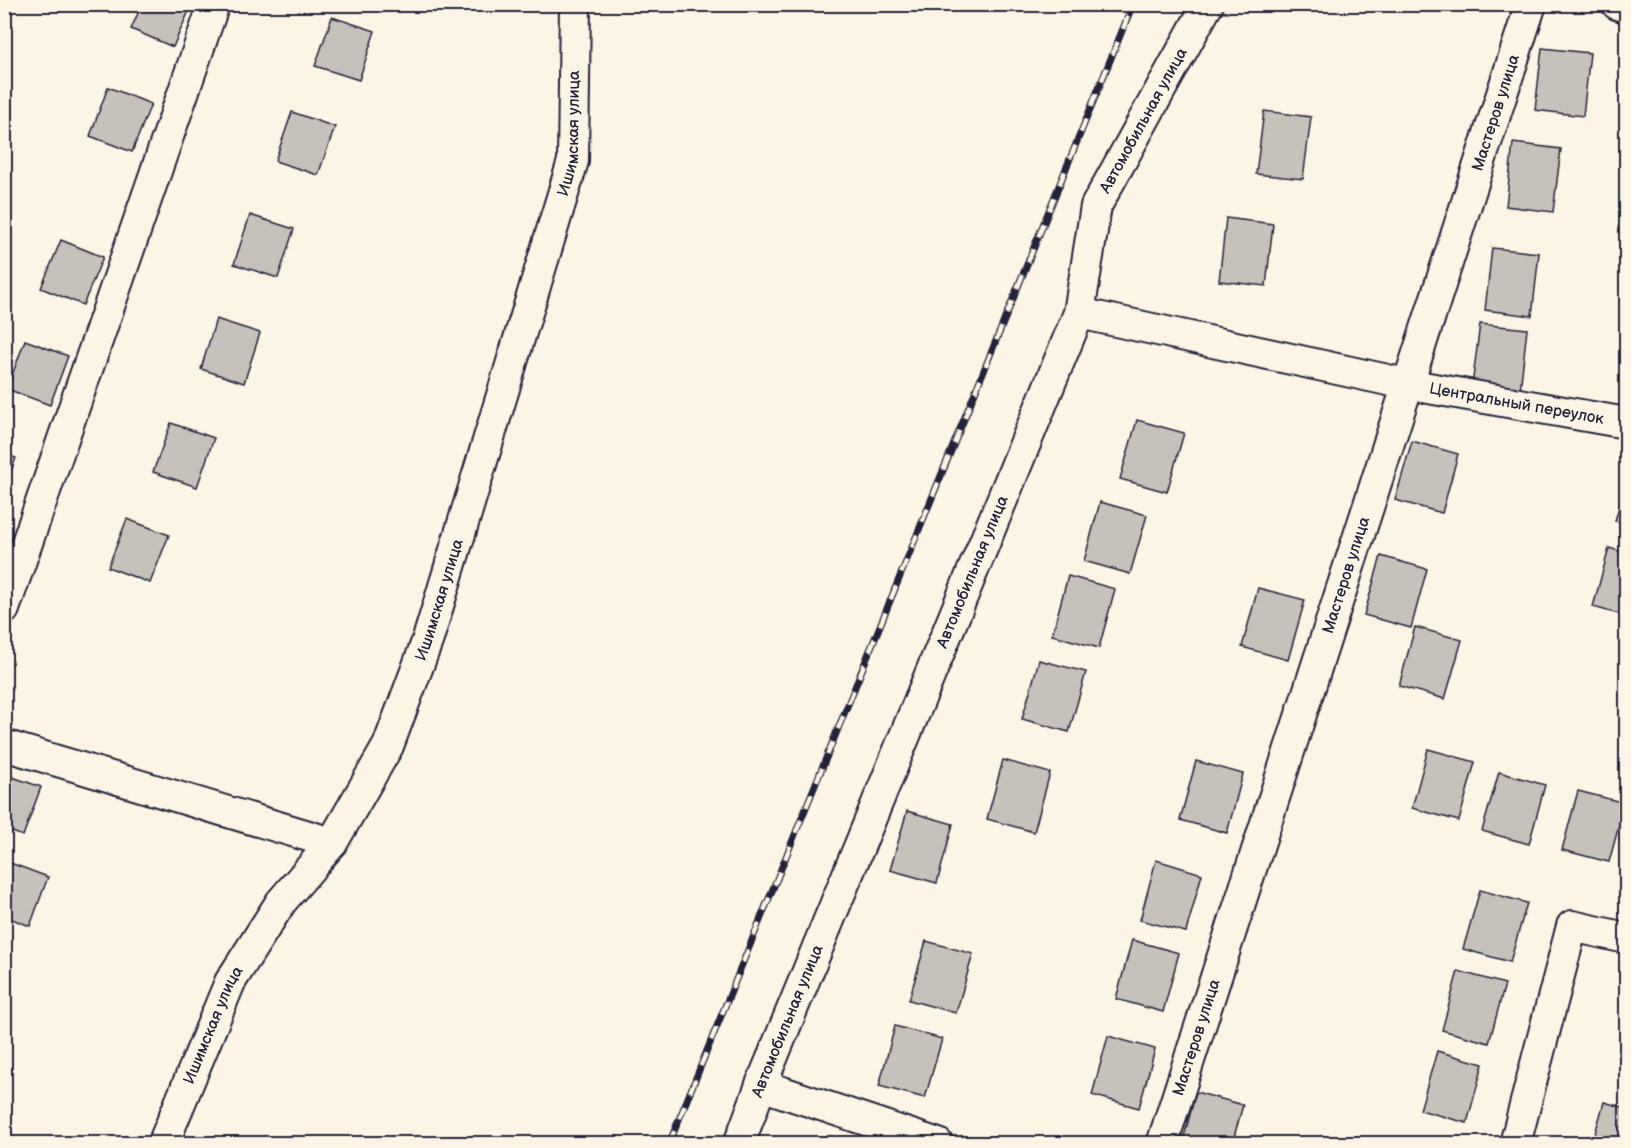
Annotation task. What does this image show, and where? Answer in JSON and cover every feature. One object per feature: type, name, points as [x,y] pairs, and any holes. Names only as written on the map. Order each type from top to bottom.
[{"type":"street","points":[[4,609],[214,4]]},
{"type":"street","name":"Ишимская улица","points":[[163,1143],[230,982],[281,902],[332,843],[388,746],[428,639],[573,161],[575,4]]},
{"type":"street","name":"Автомобильная улица","points":[[740,1143],[760,1085],[1079,313],[1096,206],[1208,4]]},
{"type":"street","name":"Мастеров улица","points":[[1162,1143],[1531,4]]},
{"type":"street","points":[[1617,4],[1626,7]]},
{"type":"street","name":"Центральный переулок","points":[[1079,313],[1406,384],[1626,423]]},
{"type":"street","points":[[4,745],[332,843]]},
{"type":"street","points":[[1515,1143],[1572,926],[1626,938]]},
{"type":"street","points":[[760,1085],[938,1143]]},
{"type":"building","points":[[142,4],[192,4],[173,47],[131,29]]},
{"type":"building","points":[[332,17],[375,31],[359,80],[315,66]]},
{"type":"building","points":[[1542,48],[1590,53],[1583,116],[1535,110]]},
{"type":"building","points":[[108,87],[151,104],[132,152],[90,136]]},
{"type":"building","points":[[1264,111],[1311,117],[1303,179],[1256,174]]},
{"type":"building","points":[[292,112],[335,127],[318,175],[275,161]]},
{"type":"building","points":[[1513,143],[1561,149],[1553,212],[1506,206]]},
{"type":"building","points":[[250,215],[294,229],[278,278],[234,264]]},
{"type":"building","points":[[1226,218],[1273,224],[1266,286],[1219,281]]},
{"type":"building","points":[[61,240],[103,257],[83,305],[41,288]]},
{"type":"building","points":[[1492,248],[1539,253],[1532,316],[1485,310]]},
{"type":"building","points":[[216,319],[260,333],[244,383],[201,369]]},
{"type":"building","points":[[1480,324],[1527,329],[1520,391],[1472,386]]},
{"type":"building","points":[[25,340],[68,356],[50,405],[7,389]]},
{"type":"building","points":[[1137,420],[1184,433],[1167,492],[1120,479]]},
{"type":"building","points":[[171,423],[214,438],[197,487],[153,472]]},
{"type":"building","points":[[1412,441],[1458,454],[1442,513],[1395,500]]},
{"type":"building","points":[[4,454],[16,458],[4,489]]},
{"type":"building","points":[[1626,482],[1626,524],[1615,521]]},
{"type":"building","points":[[1100,502],[1147,515],[1130,574],[1084,561]]},
{"type":"building","points":[[127,519],[169,535],[150,583],[108,567]]},
{"type":"building","points":[[1609,548],[1626,553],[1626,616],[1593,607]]},
{"type":"building","points":[[1381,556],[1427,569],[1411,628],[1364,615]]},
{"type":"building","points":[[1068,576],[1115,589],[1099,648],[1052,635]]},
{"type":"building","points":[[1258,588],[1305,600],[1288,660],[1242,647]]},
{"type":"building","points":[[1415,627],[1462,640],[1445,699],[1399,686]]},
{"type":"building","points":[[1039,660],[1086,672],[1069,732],[1022,719]]},
{"type":"building","points":[[1428,749],[1475,762],[1459,821],[1412,808]]},
{"type":"building","points":[[1003,760],[1050,773],[1034,832],[987,819]]},
{"type":"building","points":[[1196,761],[1243,774],[1227,833],[1180,820]]},
{"type":"building","points":[[1499,772],[1545,785],[1529,844],[1482,831]]},
{"type":"building","points":[[4,774],[41,787],[23,836],[4,829]]},
{"type":"building","points":[[1578,791],[1625,803],[1609,862],[1562,850]]},
{"type":"building","points":[[907,811],[953,824],[937,883],[890,870]]},
{"type":"building","points":[[1156,860],[1202,874],[1186,932],[1140,920]]},
{"type":"building","points":[[5,861],[48,877],[30,926],[4,916]]},
{"type":"building","points":[[1480,890],[1527,903],[1510,962],[1463,949]]},
{"type":"building","points":[[1132,940],[1179,953],[1163,1012],[1116,999]]},
{"type":"building","points":[[926,941],[973,954],[956,1013],[909,1000]]},
{"type":"building","points":[[1458,971],[1505,984],[1489,1043],[1442,1030]]},
{"type":"building","points":[[895,1026],[942,1039],[925,1098],[879,1086]]},
{"type":"building","points":[[1108,1036],[1155,1049],[1139,1108],[1092,1095]]},
{"type":"building","points":[[1437,1051],[1483,1064],[1467,1123],[1420,1110]]},
{"type":"building","points":[[1196,1092],[1243,1105],[1232,1144],[1182,1144]]},
{"type":"building","points":[[1604,1102],[1626,1108],[1626,1144],[1592,1144]]},
{"type":"railway","points":[[669,1144],[1133,4]]}]
